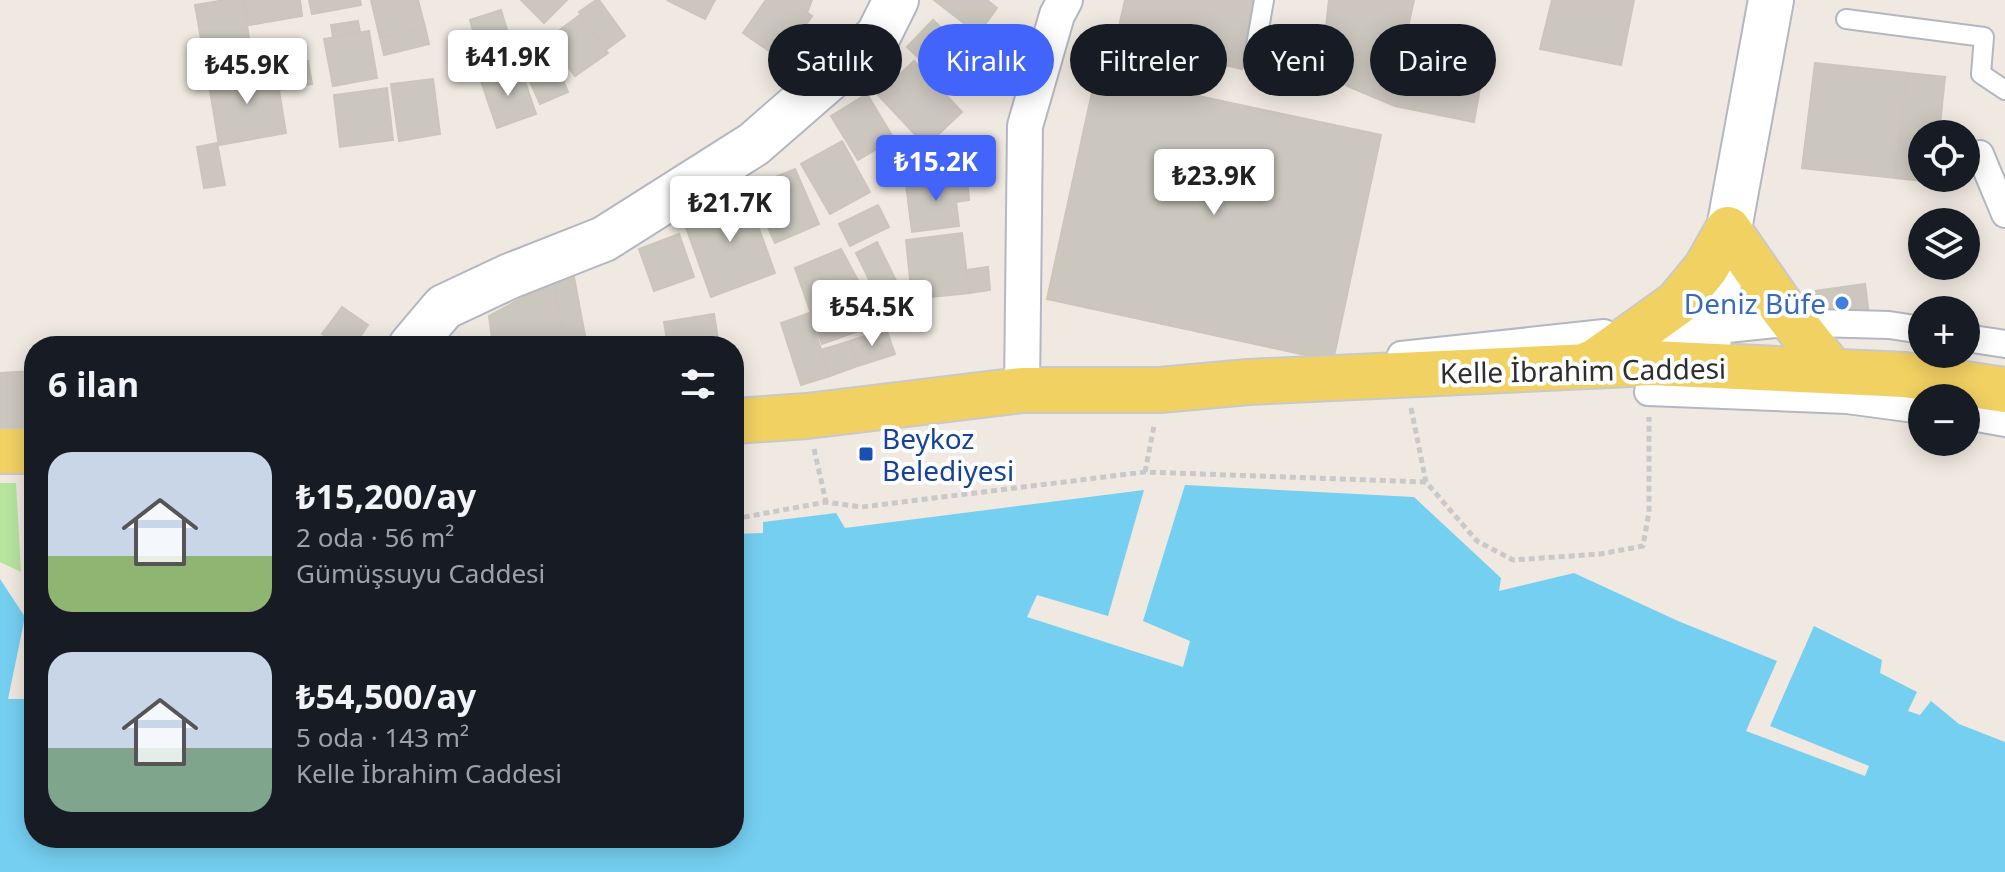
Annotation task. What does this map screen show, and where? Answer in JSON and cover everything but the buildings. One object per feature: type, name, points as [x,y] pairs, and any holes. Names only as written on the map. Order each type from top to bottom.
[{"type":"main road","points":[[1595,349],[1596,361],[1677,303],[1706,268],[1728,229],[1831,370]]},
{"type":"main road","name":"Kelle İbrahim Caddesi","points":[[744,420],[807,416],[1022,390],[1160,390],[1402,364],[1595,349],[1652,363],[1684,342],[1831,370],[1905,375],[2005,390]]},
{"type":"main road","points":[[0,451],[24,451]]},
{"type":"street","points":[[419,336],[444,307],[510,276],[604,239],[754,144],[878,36],[896,0]]},
{"type":"street","points":[[1022,390],[1025,126],[1057,15],[1065,0]]},
{"type":"street","points":[[1684,342],[1728,229],[1771,0]]},
{"type":"street","points":[[1980,154],[2005,214]]},
{"type":"street","points":[[1741,269],[1775,324],[1727,329],[1741,269]]},
{"type":"street","points":[[1809,313],[1815,323],[1908,328]]},
{"type":"street","points":[[1980,340],[2005,344]]},
{"type":"street","name":"Kelle İbrahim Caddesi","points":[[1648,392],[1847,400],[1908,408]]},
{"type":"street","points":[[1980,419],[2005,423]]},
{"type":"lane","points":[[1260,24],[1264,0]]},
{"type":"lane","points":[[1846,19],[1984,37],[1981,74],[2005,90]]},
{"type":"path","points":[[1402,364],[1426,482],[1477,541],[1513,560],[1600,554],[1643,546],[1649,512],[1648,392]]},
{"type":"path","points":[[1145,472],[1160,390]]},
{"type":"path","points":[[807,416],[826,502]]},
{"type":"path","points":[[744,517],[826,502],[861,507],[1145,472],[1426,482]]},
{"type":"green space","points":[[0,483],[16,483],[21,572],[0,562]]},
{"type":"water","points":[[1185,485],[1414,497],[1501,578],[1499,591],[1574,573],[1678,621],[1777,661],[1746,731],[1865,776],[1869,766],[1770,726],[1814,626],[1882,660],[1880,673],[1917,692],[1908,711],[1920,715],[1931,701],[1959,724],[2005,742],[2005,872],[0,872],[0,579],[24,615],[8,699],[24,699],[24,848],[744,848],[744,534],[763,533],[763,522],[836,513],[845,528],[1144,490],[1108,616],[1037,595],[1027,617],[1183,667],[1190,641],[1143,621]]},
{"type":"place","name":"Deniz Büfe","points":[[1842,303]]},
{"type":"place","name":"Beykoz Belediyesi","points":[[866,454]]}]
